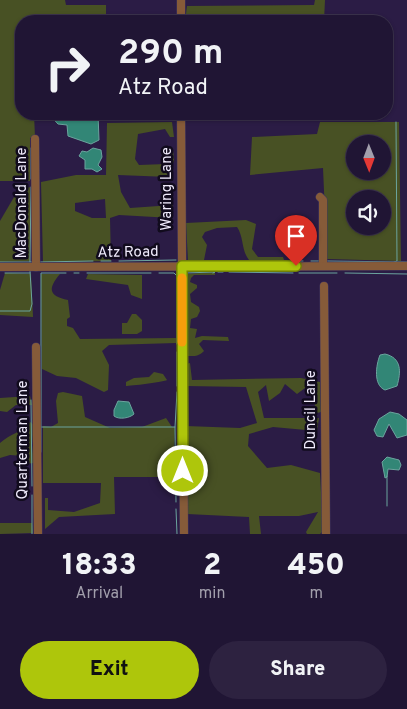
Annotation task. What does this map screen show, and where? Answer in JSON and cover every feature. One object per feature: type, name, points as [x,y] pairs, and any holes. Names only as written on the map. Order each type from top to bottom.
[{"type":"street","points":[[180,0],[181,15]]},
{"type":"street","name":"Waring Lane","points":[[181,120],[184,534]]},
{"type":"street","name":"MacDonald Lane","points":[[35,139],[36,267]]},
{"type":"street","points":[[320,197],[323,200],[323,266]]},
{"type":"street","name":"Atz Road","points":[[0,267],[407,266]]},
{"type":"street","name":"Duncil Lane","points":[[324,286],[326,534]]},
{"type":"street","name":"Quarterman Lane","points":[[36,347],[38,534]]},
{"type":"shaded area","points":[[0,0],[65,0],[66,5],[106,5],[106,15],[15,15],[15,120],[34,120],[35,137],[30,138],[30,181],[0,181]]},
{"type":"shaded area","points":[[315,0],[325,0],[324,15],[186,15],[187,6],[314,5]]},
{"type":"shaded area","points":[[54,120],[98,120],[99,140],[91,144],[68,136],[67,125],[58,124]]},
{"type":"shaded area","points":[[172,122],[174,137],[170,137],[165,129],[138,134],[135,159],[139,165],[166,164],[168,149],[173,149],[174,160],[169,177],[118,175],[121,192],[130,208],[173,205],[172,218],[119,215],[110,218],[111,261],[43,262],[41,182],[76,175],[106,175],[107,123]],"holes":[[[105,199],[106,218],[92,218],[75,211],[75,203]]]},
{"type":"shaded area","points":[[320,122],[399,122],[401,261],[327,259],[323,168],[250,175],[252,137],[317,134]]},
{"type":"shaded area","points":[[93,148],[101,150],[102,157],[98,165],[102,169],[97,172],[92,169],[85,169],[85,160],[79,156],[82,151],[87,152]]},
{"type":"shaded area","points":[[30,187],[30,261],[0,262],[0,221],[17,192]]},
{"type":"shaded area","points":[[246,220],[256,224],[252,249],[258,257],[283,257],[284,260],[249,260],[237,227],[217,228],[205,232],[202,237],[207,245],[204,260],[188,261],[186,223]]},
{"type":"shaded area","points":[[215,272],[215,275],[194,275],[191,278],[190,282],[197,285],[197,288],[190,294],[191,302],[199,307],[200,311],[197,317],[191,319],[190,328],[197,329],[195,338],[202,336],[228,337],[229,341],[203,340],[199,344],[204,351],[202,353],[186,356],[186,274]]},
{"type":"shaded area","points":[[5,273],[31,274],[33,317],[0,315],[0,290]]},
{"type":"shaded area","points":[[41,274],[60,274],[53,283],[52,291],[57,296],[68,300],[70,317],[67,319],[67,326],[73,328],[80,339],[176,338],[176,343],[109,345],[102,351],[109,365],[108,390],[104,392],[76,378],[57,376],[42,369]]},
{"type":"shaded area","points":[[88,274],[142,275],[142,299],[131,295],[128,285],[86,279]]},
{"type":"shaded area","points":[[132,314],[136,314],[142,320],[142,331],[137,334],[122,334],[122,323],[127,323]]},
{"type":"shaded area","points":[[380,355],[391,356],[397,362],[399,376],[397,386],[385,390],[379,384],[376,374]]},
{"type":"shaded area","points":[[190,363],[192,380],[301,378],[320,382],[321,412],[317,413],[309,385],[297,394],[285,384],[280,393],[269,401],[266,385],[258,392],[264,418],[319,418],[317,431],[273,427],[249,434],[248,446],[267,468],[291,465],[320,473],[323,531],[320,534],[307,534],[306,532],[318,512],[299,516],[259,516],[261,534],[250,534],[249,517],[187,514],[186,426],[240,428],[257,423],[246,387],[186,386],[186,364]]},
{"type":"shaded area","points":[[154,372],[163,374],[167,380],[126,386],[126,382],[134,378],[149,377]]},
{"type":"shaded area","points":[[63,392],[82,396],[85,417],[110,428],[142,427],[166,418],[172,427],[175,427],[173,477],[114,477],[115,514],[59,517],[45,529],[45,498],[48,498],[48,510],[74,512],[100,503],[101,483],[43,483],[43,426],[51,427],[58,423],[56,401],[58,393]]},
{"type":"shaded area","points":[[30,396],[32,405],[16,405],[7,412],[0,411],[0,398]]},
{"type":"shaded area","points":[[118,401],[129,402],[134,414],[124,418],[114,416],[114,410]]},
{"type":"shaded area","points":[[390,412],[399,414],[407,420],[407,435],[397,438],[389,424],[383,437],[377,436],[374,430],[379,419]]},
{"type":"shaded area","points":[[30,422],[34,425],[32,445],[34,463],[24,464],[23,456],[10,455],[0,458],[0,443]]},
{"type":"shaded area","points":[[387,457],[399,460],[401,465],[399,470],[388,469],[387,477],[385,478],[382,462]]},
{"type":"shaded area","points":[[0,523],[32,523],[33,533],[0,534]]},
{"type":"waterway","points":[[394,262],[397,261],[396,122]]},
{"type":"waterway","points":[[31,148],[31,179]]},
{"type":"waterway","points":[[30,262],[31,187]]},
{"type":"waterway","points":[[119,261],[176,260]]},
{"type":"waterway","points":[[40,262],[93,261]]},
{"type":"waterway","points":[[101,261],[111,261]]},
{"type":"waterway","points":[[187,261],[206,261]]},
{"type":"waterway","points":[[214,261],[303,261]]},
{"type":"waterway","points":[[311,261],[319,261]]},
{"type":"waterway","points":[[326,261],[407,262]]},
{"type":"waterway","points":[[0,262],[32,262]]},
{"type":"waterway","points":[[0,311],[30,311],[32,304],[30,271]]},
{"type":"waterway","points":[[185,273],[215,272],[213,273]]},
{"type":"waterway","points":[[218,272],[223,272]]},
{"type":"waterway","points":[[229,272],[293,273]]},
{"type":"waterway","points":[[5,273],[30,273]]},
{"type":"waterway","points":[[41,452],[41,273],[66,273]]},
{"type":"waterway","points":[[74,273],[79,273]]},
{"type":"waterway","points":[[87,273],[151,273]]},
{"type":"waterway","points":[[159,273],[174,273],[177,276],[177,344]]},
{"type":"waterway","points":[[299,273],[337,273]]},
{"type":"waterway","points":[[345,273],[407,274]]},
{"type":"waterway","points":[[177,352],[177,386]]},
{"type":"waterway","points":[[176,502],[175,427],[177,392]]},
{"type":"waterway","points":[[31,400],[32,486]]},
{"type":"waterway","points":[[41,427],[175,427]]},
{"type":"waterway","points":[[387,476],[387,506]]},
{"type":"waterway","points":[[32,495],[32,534]]},
{"type":"waterway","points":[[176,509],[177,534]]},
{"type":"slow traffic","points":[[182,278],[182,342]]},
{"type":"route","points":[[183,471],[182,266],[296,266]]}]
